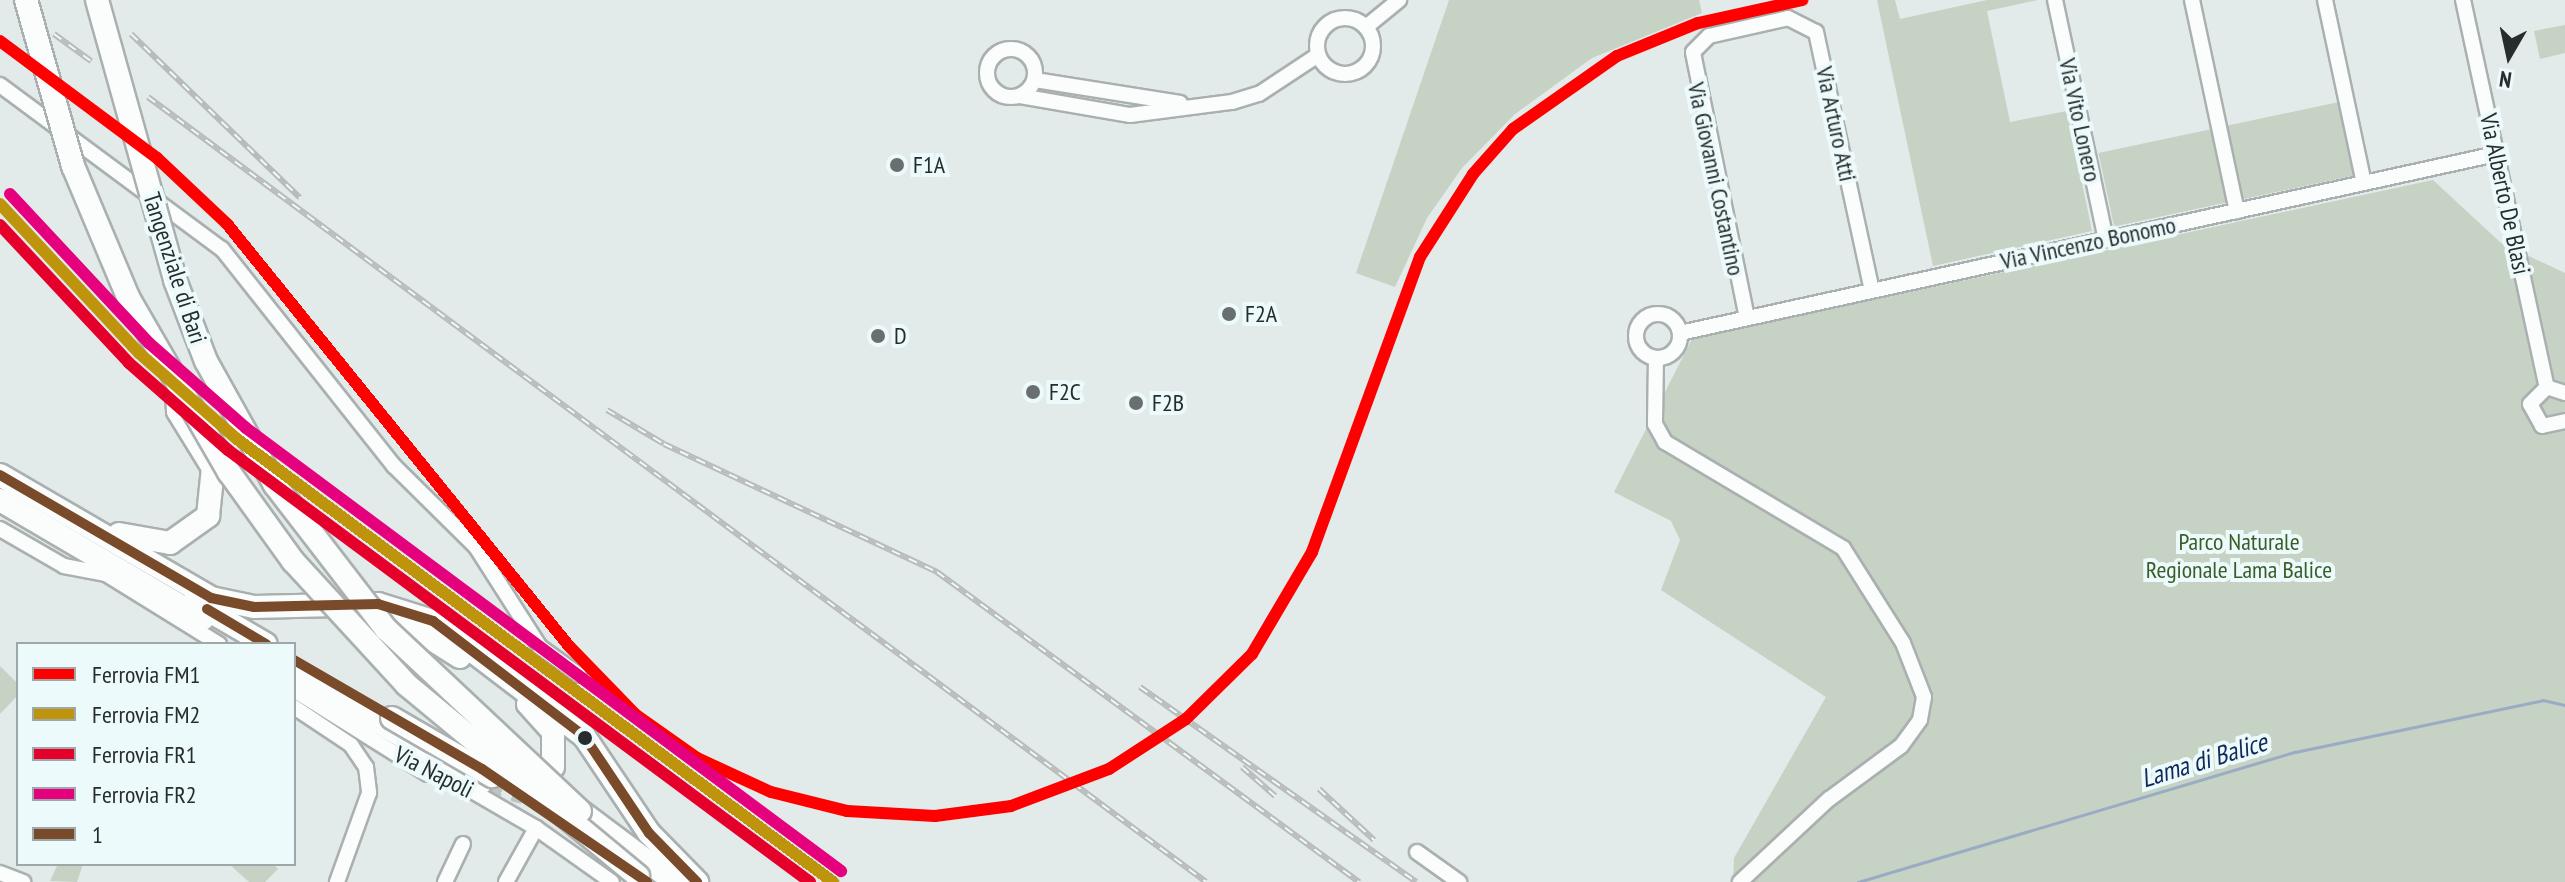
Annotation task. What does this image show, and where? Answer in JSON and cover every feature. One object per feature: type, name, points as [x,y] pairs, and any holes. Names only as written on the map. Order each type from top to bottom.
[{"type":"highway","name":"Tangenziale di Bari","points":[[26,0],[73,166],[177,390],[293,561],[377,654],[454,730],[643,879]]},
{"type":"highway","name":"Tangenziale di Bari","points":[[97,0],[175,280],[206,361],[308,534],[427,672],[580,811],[675,882]]},
{"type":"highway","points":[[0,463],[136,542],[185,538],[208,516],[214,499],[213,468],[178,411],[177,390]]},
{"type":"highway","points":[[0,475],[211,598],[254,607],[378,604],[433,621],[575,727],[649,833],[697,882]]},
{"type":"highway","points":[[0,488],[263,642]]},
{"type":"highway","points":[[0,500],[243,642]]},
{"type":"highway","points":[[308,534],[391,612],[544,717],[557,746],[553,767]]},
{"type":"highway","points":[[296,661],[392,718],[643,879]]},
{"type":"highway","points":[[296,673],[481,783]]},
{"type":"street","points":[[1366,27],[1399,0]]},
{"type":"street","name":"Via Vito Lonero","points":[[2055,0],[2106,239]]},
{"type":"street","points":[[2192,0],[2237,211]]},
{"type":"street","points":[[2325,0],[2364,183]]},
{"type":"street","name":"Via Alberto De Blasi","points":[[2463,0],[2547,387]]},
{"type":"street","points":[[1353,18],[1366,27],[1373,52],[1356,72],[1338,74],[1318,55],[1317,40],[1330,21],[1353,18]]},
{"type":"street","name":"Via Arturo Atti","points":[[1746,28],[1798,18],[1816,32],[1872,290]]},
{"type":"street","name":"Via Giovanni Costantino","points":[[1746,28],[1701,40],[1692,61],[1747,318]]},
{"type":"street","points":[[1035,80],[1025,53],[1005,49],[993,57],[987,75],[993,90],[1130,115],[1259,94],[1318,55]]},
{"type":"street","points":[[1035,80],[1184,104]]},
{"type":"street","points":[[1020,96],[1035,80]]},
{"type":"street","points":[[0,85],[222,249],[394,466],[476,547],[540,647],[579,675]]},
{"type":"street","name":"Via Vincenzo Bonomo","points":[[1680,333],[2496,154]]},
{"type":"street","points":[[1659,313],[1680,333],[1674,351],[1656,358],[1638,346],[1639,324],[1659,313]]},
{"type":"street","points":[[1656,358],[1655,424],[1665,442],[1843,548],[1903,643],[1924,697],[1920,720],[1901,746],[1829,799],[1740,882]]},
{"type":"street","points":[[2565,393],[2547,387],[2532,398],[2532,417],[2548,427],[2565,421]]},
{"type":"street","points":[[0,529],[64,566],[106,574],[216,642]]},
{"type":"street","name":"Via Napoli","points":[[296,691],[428,774],[441,773],[536,828],[612,882]]},
{"type":"street","points":[[296,708],[351,745],[366,767],[369,793],[337,882]]},
{"type":"street","points":[[506,882],[536,828]]},
{"type":"street","points":[[445,882],[463,844]]},
{"type":"street","points":[[1417,852],[1459,882]]},
{"type":"street","points":[[0,873],[23,882]]},
{"type":"green space","points":[[1449,0],[1699,0],[1702,13],[1592,58],[1515,114],[1462,168],[1427,218],[1395,287],[1356,273]]},
{"type":"green space","points":[[1877,0],[1895,0],[1900,19],[1987,0],[2038,0],[1987,11],[2010,122],[2067,111],[2092,231],[1933,266]]},
{"type":"green space","points":[[2565,25],[2565,53],[2540,59],[2534,31]]},
{"type":"green space","points":[[2339,102],[2355,175],[2241,199],[2226,126]]},
{"type":"green space","points":[[2212,129],[2228,202],[2114,226],[2099,153]]},
{"type":"green space","name":"Parco Naturale Regionale Lama Balice","points":[[2433,180],[2501,243],[2565,273],[2565,882],[1733,882],[1734,858],[1826,697],[1661,590],[1680,540],[1671,521],[1614,492],[1692,339]]},
{"type":"green space","points":[[0,666],[16,682],[16,697],[0,714]]},
{"type":"green space","points":[[57,866],[82,866],[77,882],[50,881]]},
{"type":"green space","points":[[231,866],[275,866],[278,869],[265,882],[249,882]]},
{"type":"waterway","name":"Lama di Balice","points":[[1858,882],[2295,752],[2543,700],[2565,705]]},
{"type":"tunnel","points":[[481,783],[524,793],[546,780]]},
{"type":"railway","points":[[54,34],[91,61]]},
{"type":"railway","points":[[131,34],[300,198]]},
{"type":"railway","points":[[148,97],[1206,882]]},
{"type":"railway","points":[[607,410],[664,444],[937,572],[1359,882]]},
{"type":"railway","points":[[1140,687],[1416,882]]},
{"type":"railway","points":[[1242,767],[1275,796]]},
{"type":"railway","points":[[1319,789],[1374,840]]},
{"type":"rail line","name":"FM1","points":[[0,41],[157,158],[227,224],[569,646],[636,715],[697,758],[771,792],[847,811],[935,816],[1011,806],[1109,769],[1186,719],[1252,654],[1312,552],[1420,257],[1473,174],[1513,129],[1617,56],[1698,23],[1803,0]]},
{"type":"rail line","name":"FR2","points":[[10,194],[149,343],[246,428],[841,871]]},
{"type":"rail line","name":"FM2","points":[[0,204],[139,353],[237,439],[833,882]]},
{"type":"rail line","name":"FR1","points":[[0,225],[129,363],[228,450],[810,882]]},
{"type":"transit line","name":"1","points":[[0,475],[211,598],[254,607],[378,604],[433,621],[584,736],[649,833],[697,882]]},
{"type":"transit line","name":"1","points":[[207,609],[263,642]]},
{"type":"transit line","name":"1","points":[[296,661],[482,769],[647,882]]},
{"type":"place","name":"F1A","points":[[897,165]]},
{"type":"place","name":"F2A","points":[[1229,314]]},
{"type":"place","name":"D","points":[[878,336]]},
{"type":"place","name":"F2C","points":[[1033,392]]},
{"type":"place","name":"F2B","points":[[1136,403]]}]
